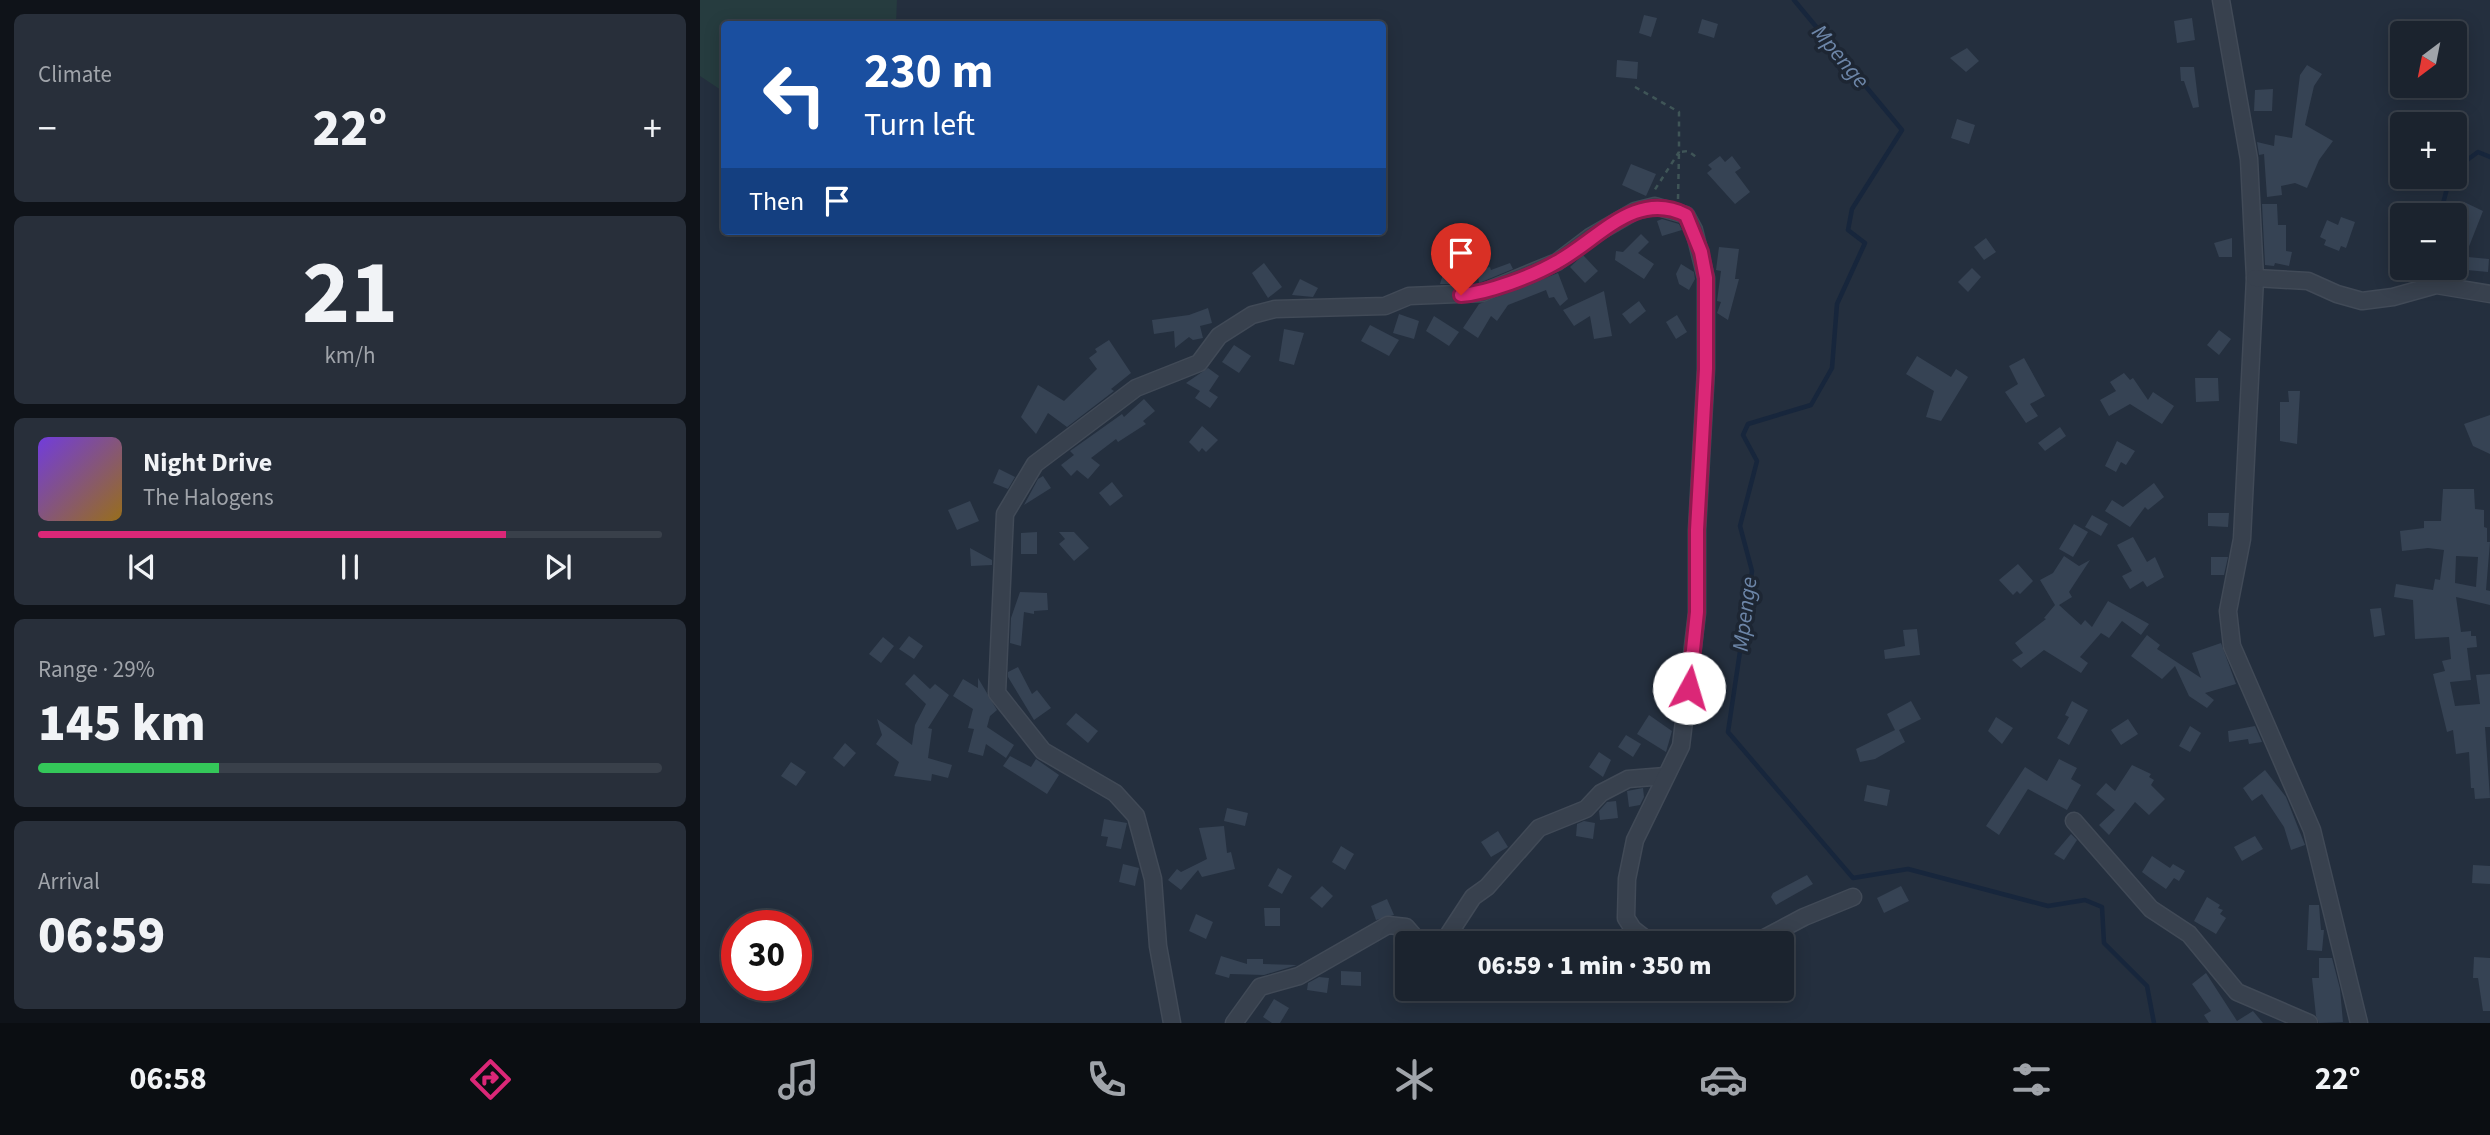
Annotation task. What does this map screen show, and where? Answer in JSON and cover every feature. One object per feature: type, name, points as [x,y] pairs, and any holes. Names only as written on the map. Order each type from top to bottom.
[{"type":"street","points":[[2221,0],[2249,159],[2255,278],[2242,540],[2228,611],[2228,627],[2232,646],[2312,830],[2359,1023]]},
{"type":"street","points":[[1172,1023],[1158,946],[1153,879],[1136,816],[1115,793],[1043,751],[997,693],[1005,514],[1017,490],[1035,464],[1136,388],[1199,362],[1219,336],[1252,315],[1275,309],[1385,306],[1409,296],[1482,293],[1557,262],[1591,237],[1635,211],[1655,206],[1686,215],[1701,252],[1706,278],[1706,369],[1697,530],[1697,612],[1681,746],[1633,846],[1627,879],[1626,918],[1636,931]]},
{"type":"street","points":[[2255,278],[2308,281],[2337,294],[2362,301],[2393,297],[2435,285],[2490,294]]},
{"type":"street","points":[[1451,931],[1473,897],[1487,887],[1539,828],[1586,809],[1601,793],[1628,779],[1665,776]]},
{"type":"street","points":[[2074,821],[2151,909],[2189,934],[2237,992],[2308,1023]]},
{"type":"street","points":[[1778,931],[1853,897]]},
{"type":"street","points":[[1234,1023],[1260,987],[1299,976],[1388,925],[1406,927],[1410,931]]},
{"type":"path","points":[[1635,87],[1679,112],[1677,162],[1681,178],[1677,201],[1665,208]]},
{"type":"path","points":[[1679,152],[1688,151],[1696,157]]},
{"type":"path","points":[[1635,211],[1650,196],[1679,152]]},
{"type":"green space","points":[[700,0],[897,0],[896,21],[721,21],[721,90],[700,76]]},
{"type":"building","points":[[1644,15],[1657,18],[1651,37],[1639,33]]},
{"type":"building","points":[[2192,18],[2195,40],[2177,43],[2174,21]]},
{"type":"building","points":[[1702,19],[1718,24],[1714,38],[1698,33]]},
{"type":"building","points":[[1967,48],[1979,61],[1966,72],[1950,58]]},
{"type":"building","points":[[1617,60],[1638,62],[1637,79],[1616,77]]},
{"type":"building","points":[[2307,65],[2322,74],[2314,86],[2305,125],[2333,141],[2319,160],[2307,188],[2295,183],[2281,186],[2282,195],[2267,197],[2264,154],[2259,155],[2257,142],[2274,146],[2275,135],[2292,138],[2300,75]]},
{"type":"building","points":[[2180,67],[2194,67],[2199,107],[2193,108],[2184,81],[2181,81]]},
{"type":"building","points":[[2273,89],[2272,111],[2254,111],[2255,90]]},
{"type":"building","points":[[1957,119],[1975,125],[1969,144],[1951,138]]},
{"type":"building","points":[[1720,156],[1725,162],[1732,156],[1741,168],[1735,172],[1750,192],[1735,204],[1707,173],[1712,169],[1708,165]]},
{"type":"building","points":[[1631,164],[1656,174],[1646,196],[1622,185]]},
{"type":"building","points":[[2467,203],[2483,211],[2467,249]]},
{"type":"building","points":[[2262,204],[2277,204],[2278,225],[2286,225],[2286,251],[2292,252],[2289,266],[2275,263],[2274,266],[2265,265]]},
{"type":"building","points":[[2341,217],[2355,222],[2346,248],[2341,246],[2339,251],[2324,245],[2326,240],[2320,237],[2327,220],[2338,225]]},
{"type":"building","points":[[1662,219],[1679,224],[1682,230],[1662,236],[1657,221]]},
{"type":"building","points":[[1641,234],[1649,242],[1638,253],[1654,264],[1644,279],[1615,260],[1616,251],[1623,252]]},
{"type":"building","points":[[1986,238],[1996,252],[1984,260],[1974,247]]},
{"type":"building","points":[[2232,238],[2232,257],[2219,257],[2214,243]]},
{"type":"building","points":[[1719,247],[1739,249],[1735,279],[1739,279],[1728,320],[1717,313],[1721,302],[1717,301],[1721,271],[1716,270]]},
{"type":"building","points":[[1583,255],[1598,271],[1585,283],[1570,267]]},
{"type":"building","points":[[2468,257],[2489,259],[2488,272],[2467,270]]},
{"type":"building","points":[[1264,263],[1282,287],[1268,298],[1252,273]]},
{"type":"building","points":[[1510,263],[1513,269],[1479,283],[1477,270],[1490,267],[1491,270]]},
{"type":"building","points":[[1681,264],[1694,272],[1695,279],[1689,290],[1679,284],[1676,274]]},
{"type":"building","points":[[1446,265],[1462,270],[1457,284],[1440,284]]},
{"type":"building","points":[[1972,268],[1981,277],[1968,292],[1958,282]]},
{"type":"building","points":[[1558,273],[1568,299],[1560,306],[1554,297],[1549,298],[1546,290],[1508,305],[1497,321],[1491,316],[1478,338],[1463,328],[1479,304]]},
{"type":"building","points":[[1300,279],[1318,288],[1313,297],[1292,295]]},
{"type":"building","points":[[1604,291],[1612,336],[1594,339],[1590,316],[1574,326],[1563,310]]},
{"type":"building","points":[[1639,301],[1646,311],[1630,324],[1622,314]]},
{"type":"building","points":[[1208,308],[1212,323],[1200,326],[1203,338],[1193,340],[1189,337],[1175,348],[1174,331],[1154,334],[1152,320],[1189,315]]},
{"type":"building","points":[[1399,314],[1419,321],[1414,339],[1393,333]]},
{"type":"building","points":[[1677,315],[1687,332],[1676,339],[1666,322]]},
{"type":"building","points":[[1434,316],[1459,332],[1449,346],[1426,331]]},
{"type":"building","points":[[1370,325],[1399,340],[1389,356],[1361,341]]},
{"type":"building","points":[[1284,329],[1304,333],[1294,365],[1279,361]]},
{"type":"building","points":[[2219,330],[2231,339],[2219,355],[2207,345]]},
{"type":"building","points":[[1109,340],[1131,373],[1111,389],[1114,391],[1067,427],[1048,413],[1036,434],[1021,417],[1038,385],[1064,401],[1097,369],[1089,358],[1097,352],[1095,349]]},
{"type":"building","points":[[1234,345],[1251,356],[1239,373],[1222,362]]},
{"type":"building","points":[[1917,356],[1951,377],[1956,369],[1968,377],[1941,421],[1926,417],[1934,391],[1906,374]]},
{"type":"building","points":[[2024,358],[2045,396],[2030,404],[2038,416],[2026,423],[2005,392],[2018,384],[2009,366]]},
{"type":"building","points":[[1208,368],[1219,376],[1209,391],[1218,397],[1210,408],[1195,398],[1200,391],[1186,383]]},
{"type":"building","points":[[2124,373],[2130,380],[2133,378],[2148,400],[2153,392],[2174,406],[2162,424],[2130,404],[2109,416],[2100,400],[2116,391],[2110,382]]},
{"type":"building","points":[[2195,378],[2218,378],[2219,401],[2196,402]]},
{"type":"building","points":[[2288,391],[2300,391],[2297,444],[2280,441],[2280,402],[2289,402]]},
{"type":"building","points":[[1144,399],[1155,411],[1143,421],[1146,424],[1118,442],[1116,439],[1091,458],[1100,465],[1088,479],[1077,470],[1071,476],[1061,465],[1074,455],[1070,451],[1122,414],[1124,417]]},
{"type":"building","points":[[2490,415],[2490,454],[2473,446],[2464,424]]},
{"type":"building","points":[[1202,426],[1218,440],[1206,452],[1202,448],[1199,452],[1189,442]]},
{"type":"building","points":[[2060,427],[2066,436],[2045,451],[2038,443]]},
{"type":"building","points":[[2117,441],[2135,451],[2126,465],[2121,462],[2116,472],[2105,466]]},
{"type":"building","points":[[999,469],[1015,477],[1008,489],[993,483]]},
{"type":"building","points":[[1043,476],[1051,488],[1024,505],[1038,479]]},
{"type":"building","points":[[1112,482],[1123,496],[1110,506],[1099,493]]},
{"type":"building","points":[[2154,483],[2164,497],[2148,510],[2145,507],[2130,527],[2105,511],[2112,500],[2123,507]]},
{"type":"building","points":[[2443,489],[2474,489],[2475,509],[2484,510],[2484,527],[2487,528],[2487,542],[2490,542],[2486,590],[2490,591],[2490,605],[2456,597],[2461,632],[2471,631],[2471,636],[2476,636],[2477,647],[2467,648],[2471,680],[2450,682],[2455,706],[2480,704],[2476,675],[2490,674],[2490,727],[2485,727],[2490,798],[2475,799],[2474,788],[2471,788],[2469,752],[2456,754],[2453,730],[2447,732],[2433,674],[2445,671],[2442,661],[2451,659],[2449,637],[2415,639],[2413,600],[2394,597],[2396,584],[2433,590],[2435,579],[2440,580],[2444,550],[2428,548],[2402,551],[2400,531],[2424,528],[2424,521],[2441,521]],"holes":[[[2456,556],[2478,557],[2476,587],[2455,583]]]},
{"type":"building","points":[[970,501],[979,521],[957,530],[948,510]]},
{"type":"building","points":[[2208,513],[2229,513],[2228,527],[2208,526]]},
{"type":"building","points":[[2092,515],[2108,524],[2101,536],[2085,527]]},
{"type":"building","points":[[2074,524],[2088,532],[2073,557],[2059,549]]},
{"type":"building","points":[[1037,532],[1037,554],[1021,554],[1021,533]]},
{"type":"building","points":[[1059,532],[1074,532],[1089,548],[1074,561],[1059,544],[1065,539]]},
{"type":"building","points":[[2133,537],[2147,562],[2155,557],[2164,577],[2147,587],[2143,581],[2130,589],[2122,576],[2132,571],[2117,545]]},
{"type":"building","points":[[970,548],[992,560],[992,565],[971,566]]},
{"type":"building","points":[[2064,556],[2079,566],[2090,560],[2069,592],[2072,597],[2059,605],[2081,625],[2085,620],[2092,627],[2108,601],[2149,624],[2141,635],[2122,621],[2109,638],[2101,633],[2080,657],[2088,663],[2081,673],[2044,650],[2021,668],[2012,660],[2023,653],[2015,643],[2046,619],[2044,618],[2055,605],[2040,580],[2053,573]]},
{"type":"building","points":[[2211,557],[2228,557],[2224,575],[2211,575]]},
{"type":"building","points":[[2018,564],[2033,581],[2020,594],[2017,591],[2013,595],[1999,580]]},
{"type":"building","points":[[1020,592],[1047,593],[1048,610],[1034,611],[1034,614],[1024,612],[1021,646],[1010,643],[1011,618]]},
{"type":"building","points":[[2381,608],[2385,635],[2374,637],[2370,609]]},
{"type":"building","points":[[1917,629],[1920,655],[1885,659],[1884,650],[1905,646],[1903,630]]},
{"type":"building","points":[[2147,635],[2160,645],[2157,649],[2201,678],[2192,653],[2221,643],[2236,684],[2205,693],[2214,700],[2207,708],[2189,696],[2175,666],[2162,679],[2131,656]]},
{"type":"building","points":[[909,636],[923,646],[914,659],[899,649]]},
{"type":"building","points":[[883,637],[894,646],[881,663],[869,654]]},
{"type":"building","points":[[1018,667],[1032,694],[1037,690],[1051,708],[1034,720],[1008,677],[1008,672]]},
{"type":"building","points":[[914,674],[930,689],[935,684],[949,695],[928,728],[932,729],[928,758],[952,765],[948,778],[932,774],[931,781],[894,776],[899,762],[876,744],[882,735],[877,719],[912,745],[915,725],[926,704],[905,684]]},
{"type":"building","points":[[978,678],[997,710],[990,716],[987,727],[1014,745],[1006,758],[986,744],[983,756],[968,752],[974,729],[968,728],[973,709],[953,696],[963,679],[978,688]]},
{"type":"building","points":[[1911,701],[1921,719],[1899,730],[1905,742],[1875,759],[1860,762],[1856,749],[1895,730],[1887,714]]},
{"type":"building","points":[[2072,701],[2088,710],[2069,745],[2057,738],[2069,717],[2065,715]]},
{"type":"building","points":[[1076,713],[1098,731],[1088,743],[1066,724]]},
{"type":"building","points":[[1649,715],[1672,731],[1666,752],[1637,734]]},
{"type":"building","points":[[1996,717],[2013,728],[2002,744],[1988,731]]},
{"type":"building","points":[[2128,719],[2138,734],[2121,745],[2111,730]]},
{"type":"building","points":[[2190,726],[2201,733],[2190,752],[2179,746]]},
{"type":"building","points":[[2255,726],[2262,742],[2249,744],[2248,739],[2229,742],[2228,731]]},
{"type":"building","points":[[1626,735],[1641,744],[1633,757],[1618,747]]},
{"type":"building","points":[[845,743],[856,753],[844,767],[833,758]]},
{"type":"building","points":[[1599,752],[1611,760],[1603,777],[1589,767]]},
{"type":"building","points":[[1010,756],[1031,767],[1036,759],[1059,775],[1047,794],[1003,766]]},
{"type":"building","points":[[2059,759],[2077,768],[2071,779],[2081,785],[2067,810],[2028,789],[1999,835],[1986,826],[2025,767],[2047,781]]},
{"type":"building","points":[[791,762],[806,772],[796,786],[781,776]]},
{"type":"building","points":[[2132,765],[2151,774],[2149,777],[2154,780],[2151,785],[2165,799],[2149,815],[2135,802],[2109,835],[2099,825],[2115,810],[2096,794],[2106,783],[2115,791]]},
{"type":"building","points":[[2265,770],[2286,797],[2305,845],[2291,850],[2284,827],[2262,794],[2252,801],[2243,788]]},
{"type":"building","points":[[1867,785],[1890,790],[1887,806],[1864,801]]},
{"type":"building","points":[[1643,788],[1644,797],[1640,805],[1629,807],[1627,791]]},
{"type":"building","points":[[1616,801],[1618,818],[1600,820],[1599,811],[1607,802]]},
{"type":"building","points":[[1227,808],[1248,813],[1245,826],[1224,821]]},
{"type":"building","points":[[1104,819],[1127,823],[1121,849],[1106,846],[1108,837],[1101,836]]},
{"type":"building","points":[[1584,821],[1595,823],[1593,839],[1576,836],[1577,824]]},
{"type":"building","points":[[1224,826],[1227,853],[1231,852],[1235,869],[1202,877],[1198,870],[1181,890],[1168,880],[1177,869],[1181,872],[1207,859],[1199,828]]},
{"type":"building","points":[[1498,831],[1508,847],[1491,857],[1481,842]]},
{"type":"building","points":[[2071,834],[2077,840],[2064,860],[2054,854]]},
{"type":"building","points":[[2255,836],[2263,849],[2242,861],[2234,847]]},
{"type":"building","points":[[1341,846],[1354,854],[1345,870],[1332,862]]},
{"type":"building","points":[[2152,856],[2170,868],[2173,864],[2185,871],[2179,881],[2174,878],[2166,889],[2142,872]]},
{"type":"building","points":[[1123,864],[1139,868],[1135,886],[1119,882]]},
{"type":"building","points":[[2473,865],[2490,866],[2490,884],[2472,883]]},
{"type":"building","points":[[1278,868],[1292,876],[1282,894],[1268,886]]},
{"type":"building","points":[[1807,875],[1813,884],[1776,905],[1771,897],[1773,893]]},
{"type":"building","points":[[1322,886],[1333,896],[1322,908],[1310,898]]},
{"type":"building","points":[[1901,886],[1909,901],[1884,913],[1877,898]]},
{"type":"building","points":[[2207,897],[2220,905],[2218,908],[2223,910],[2220,914],[2226,918],[2216,934],[2194,921]]},
{"type":"building","points":[[1387,899],[1394,915],[1376,920],[1371,906]]},
{"type":"building","points":[[2309,905],[2319,905],[2321,930],[2324,930],[2322,951],[2307,950]]},
{"type":"building","points":[[1264,908],[1280,908],[1280,926],[1265,926]]},
{"type":"building","points":[[1196,914],[1213,922],[1206,939],[1189,931]]},
{"type":"building","points":[[1221,956],[1247,964],[1247,959],[1263,959],[1263,964],[1297,965],[1264,975],[1230,974],[1229,978],[1215,974]]},
{"type":"building","points":[[2474,957],[2490,958],[2490,1011],[2483,1011],[2478,978],[2473,978]]},
{"type":"building","points":[[2319,958],[2332,958],[2340,989],[2343,1022],[2319,1023],[2316,1016],[2312,978],[2319,978]]},
{"type":"building","points":[[1341,971],[1361,972],[1361,986],[1341,985]]},
{"type":"building","points":[[2206,973],[2237,1021],[2253,1011],[2263,1023],[2209,1023],[2204,1015],[2211,1011],[2192,984]]},
{"type":"building","points":[[1319,977],[1329,978],[1327,993],[1307,990],[1308,983]]},
{"type":"building","points":[[1274,999],[1289,1008],[1280,1023],[1272,1023],[1263,1017]]},
{"type":"waterway","name":"Mpenge","points":[[1794,0],[1902,130],[1852,209],[1848,230],[1865,243],[1837,304],[1832,368],[1811,405],[1748,424],[1743,435],[1757,461],[1740,526],[1752,571],[1728,732],[1853,878],[1908,869],[2048,906],[2085,900],[2102,907],[2104,943],[2147,986],[2154,1023]]},
{"type":"waterway","points":[[2467,160],[2478,152],[2490,157]]},
{"type":"waterway","points":[[2443,203],[2447,189]]},
{"type":"route","points":[[1461,295],[1482,293],[1557,262],[1591,237],[1635,211],[1655,206],[1677,210],[1686,215],[1701,252],[1706,278],[1706,369],[1699,471],[1697,612],[1689,688]]}]
